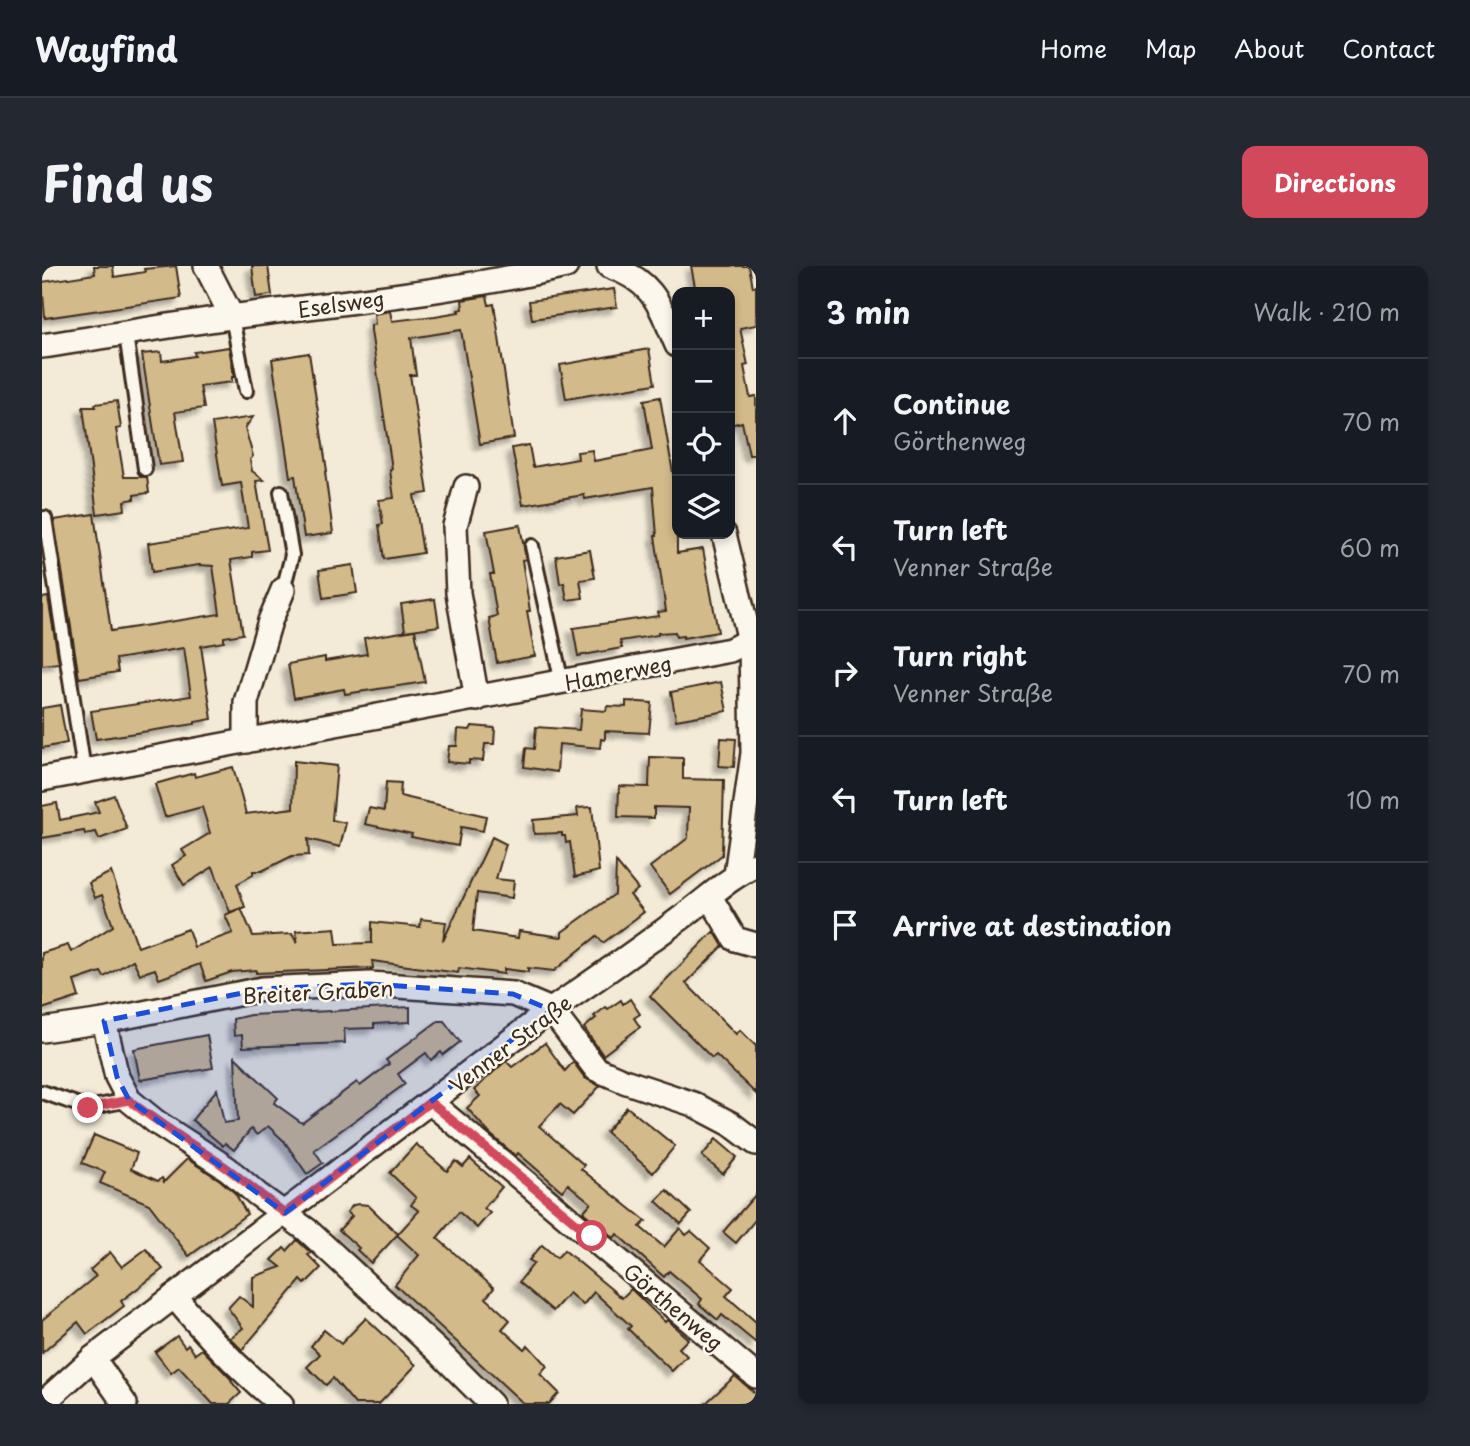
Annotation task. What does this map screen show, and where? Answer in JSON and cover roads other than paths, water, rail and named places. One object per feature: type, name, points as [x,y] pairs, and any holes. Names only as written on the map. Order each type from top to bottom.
[{"type":"street","points":[[206,266],[232,317]]},
{"type":"street","name":"Eselsweg","points":[[42,346],[366,300],[566,266]]},
{"type":"street","points":[[621,268],[655,295],[672,334]]},
{"type":"street","points":[[466,487],[455,526],[458,593],[477,699]]},
{"type":"street","points":[[724,539],[752,640]]},
{"type":"street","points":[[246,741],[246,702],[270,621],[283,590]]},
{"type":"street","name":"Hamerweg","points":[[42,779],[562,683],[730,650],[752,640]]},
{"type":"street","name":"Venner Straße","points":[[42,1404],[93,1358],[551,1010],[617,966],[746,870],[753,754],[752,640]]},
{"type":"street","points":[[710,897],[735,939],[756,944]]},
{"type":"street","name":"Breiter Graben","points":[[42,1030],[104,1021],[262,989],[370,984],[513,994],[551,1010]]},
{"type":"street","points":[[551,1010],[596,1069],[624,1082],[693,1104],[731,1124],[756,1143]]},
{"type":"street","points":[[104,1021],[117,1077],[129,1100],[156,1122],[228,1169],[307,1230],[491,1404]]},
{"type":"street","name":"Görthenweg","points":[[430,1102],[756,1376]]},
{"type":"street","points":[[174,1296],[225,1354],[252,1381],[281,1404]]},
{"type":"street","points":[[93,1358],[125,1404]]},
{"type":"lane","points":[[232,317],[246,391]]},
{"type":"lane","points":[[126,334],[145,469]]},
{"type":"lane","points":[[281,492],[292,555],[283,590]]},
{"type":"lane","points":[[45,518],[84,770]]},
{"type":"lane","points":[[532,546],[562,683]]},
{"type":"lane","points":[[42,1092],[88,1108],[129,1100]]}]
